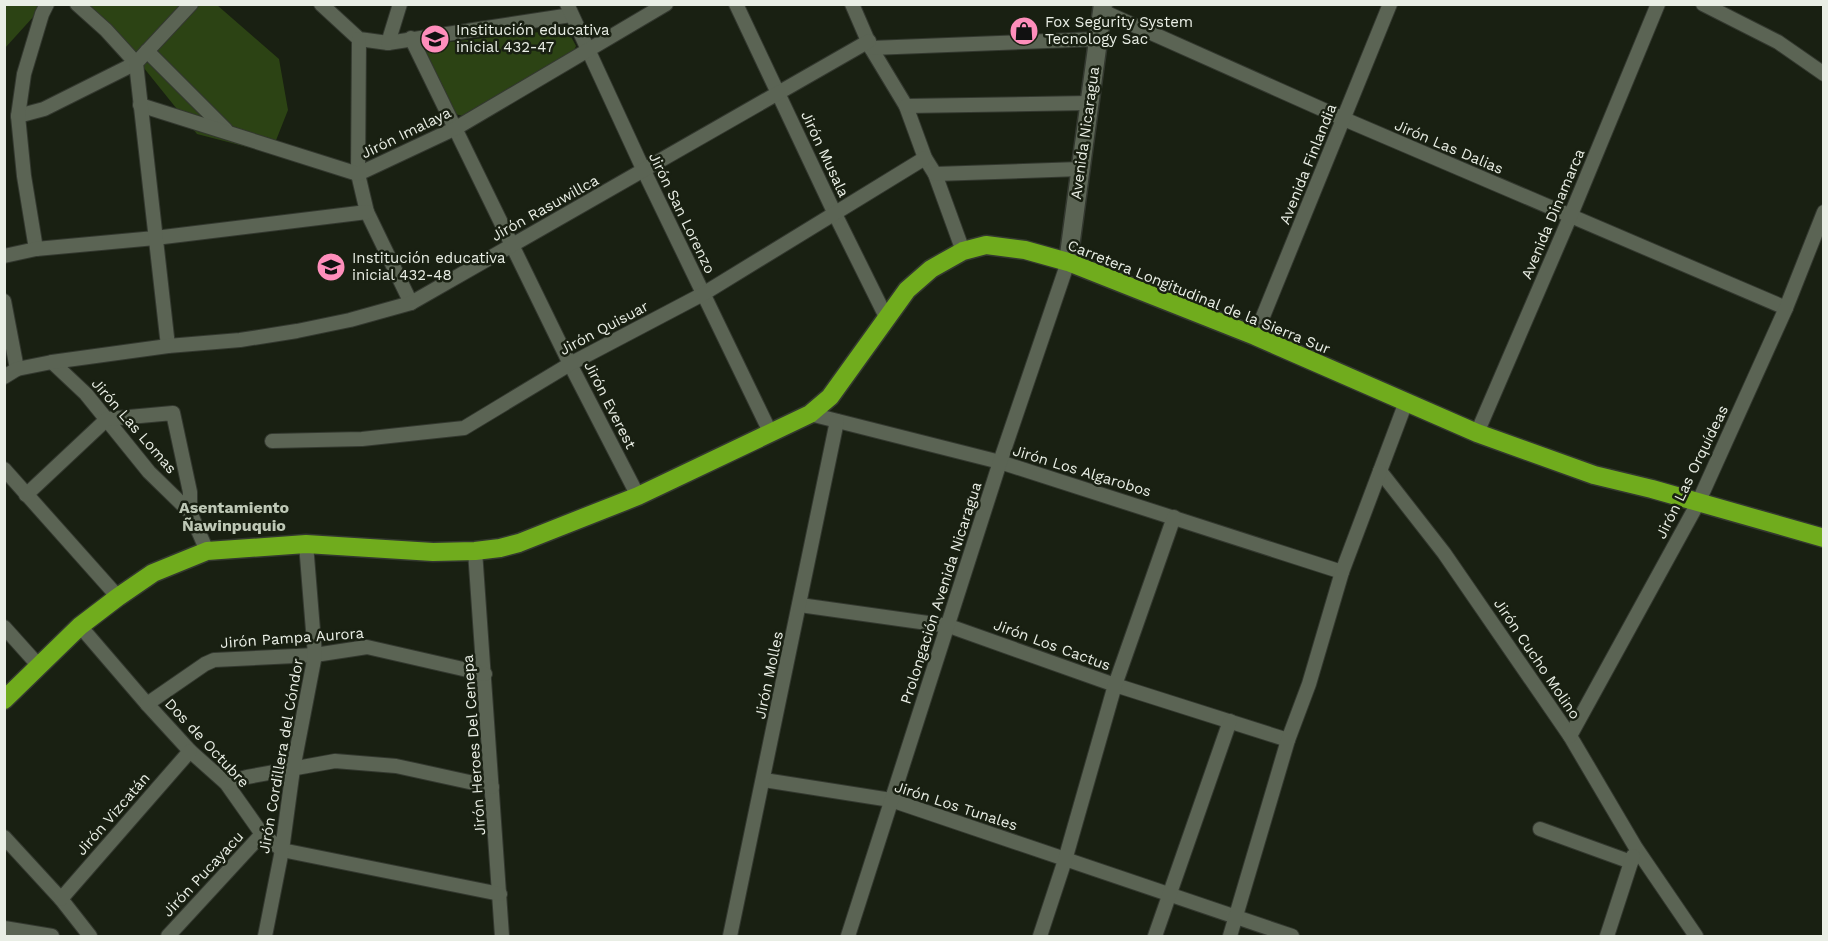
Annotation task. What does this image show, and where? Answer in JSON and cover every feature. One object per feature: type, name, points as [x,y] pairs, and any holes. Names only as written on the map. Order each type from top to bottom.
[{"type":"highway","name":"Carretera Longitudinal de la Sierra Sur","points":[[4,700],[80,626],[118,597],[153,573],[207,552],[306,544],[433,552],[475,551],[519,543],[638,496],[810,414],[830,397],[907,290],[931,269],[963,251],[986,245],[1025,250],[1068,261],[1255,336],[1477,434],[1594,475],[1824,538]]},
{"type":"street","points":[[36,249],[24,176],[18,116],[24,74],[47,4]]},
{"type":"street","points":[[77,4],[106,30],[136,63],[168,346]]},
{"type":"street","points":[[18,116],[44,109],[136,63],[191,4]]},
{"type":"street","points":[[321,4],[359,39],[388,43],[569,10]]},
{"type":"street","points":[[388,43],[400,4]]},
{"type":"street","name":"Jirón Imalaya","points":[[141,105],[358,174],[456,128],[666,4]]},
{"type":"street","name":"Jirón Musala","points":[[736,4],[886,317]]},
{"type":"street","points":[[852,4],[870,44],[906,106],[925,158],[935,174],[963,251]]},
{"type":"street","name":"Avenida Finlandia","points":[[1255,336],[1390,4]]},
{"type":"street","points":[[1703,4],[1778,42],[1824,74]]},
{"type":"street","name":"Avenida Dinamarca","points":[[1477,434],[1659,5]]},
{"type":"street","name":"Jirón Las Dalias","points":[[1102,8],[1344,119],[1786,308]]},
{"type":"street","name":"Avenida Nicaragua","points":[[1068,261],[1102,8]]},
{"type":"street","name":"Jirón San Lorenzo","points":[[569,10],[771,434]]},
{"type":"street","name":"Jirón Everest","points":[[411,38],[570,364],[638,496]]},
{"type":"street","points":[[359,39],[358,174],[367,212],[411,303]]},
{"type":"street","points":[[870,44],[1098,39]]},
{"type":"street","name":"Jirón Rasuwillca","points":[[4,377],[17,369],[52,362],[297,331],[350,320],[411,303],[778,93],[870,44]]},
{"type":"street","points":[[147,51],[229,133]]},
{"type":"street","points":[[906,106],[1089,103]]},
{"type":"street","name":"Jirón Quisuar","points":[[272,441],[362,439],[464,428],[570,364],[703,294],[925,158]]},
{"type":"street","points":[[935,174],[1080,170]]},
{"type":"street","points":[[4,256],[36,249],[155,238],[367,212]]},
{"type":"street","name":"Jirón Las Orquídeas","points":[[1570,736],[1698,503],[1786,308],[1824,212]]},
{"type":"street","name":"Prolongación Avenida Nicaragua","points":[[848,936],[1000,462],[1068,261]]},
{"type":"street","points":[[4,301],[17,369]]},
{"type":"street","name":"Jirón Las Lomas","points":[[52,362],[86,394],[149,472],[190,512]]},
{"type":"street","points":[[1230,936],[1288,740],[1309,684],[1342,572],[1406,402]]},
{"type":"street","points":[[26,495],[107,419],[173,413],[190,492],[190,512],[207,552]]},
{"type":"street","name":"Jirón Los Algarobos","points":[[810,414],[1000,462],[1342,572]]},
{"type":"street","name":"Jirón Molles","points":[[730,936],[837,421]]},
{"type":"street","name":"Jirón Cucho Molino","points":[[1380,471],[1444,553],[1570,736],[1636,848],[1696,936]]},
{"type":"street","points":[[7,478],[26,495],[118,597]]},
{"type":"street","points":[[1040,936],[1065,860],[1115,685],[1174,517]]},
{"type":"street","name":"Jirón Cordillera del Cóndor","points":[[265,936],[282,850],[292,769],[315,655],[306,544]]},
{"type":"street","name":"Jirón Heroes Del Cenepa","points":[[475,551],[502,936]]},
{"type":"street","name":"Jirón Los Cactus","points":[[800,605],[948,626],[1115,685],[1288,740]]},
{"type":"street","name":"Dos de Octubre","points":[[80,626],[190,751],[226,783],[262,834],[282,850],[500,894]]},
{"type":"street","points":[[4,627],[39,666]]},
{"type":"street","name":"Jirón Pampa Aurora","points":[[147,704],[214,660],[315,655],[368,647],[485,674]]},
{"type":"street","points":[[1155,936],[1230,721]]},
{"type":"street","name":"Jirón Vizcatán","points":[[61,899],[190,751]]},
{"type":"street","points":[[226,783],[335,761],[396,766],[492,787]]},
{"type":"street","name":"Jirón Los Tunales","points":[[764,780],[891,800],[1292,936]]},
{"type":"street","points":[[1540,829],[1631,862]]},
{"type":"street","name":"Jirón Pucayacu","points":[[168,936],[262,834]]},
{"type":"street","points":[[4,837],[61,899],[90,936]]},
{"type":"street","points":[[1607,936],[1636,848]]},
{"type":"street","points":[[4,928],[52,936]]},
{"type":"green space","points":[[5,5],[44,5],[5,48]]},
{"type":"green space","points":[[74,5],[217,5],[279,59],[288,110],[271,153],[197,134],[123,42]]},
{"type":"green space","points":[[567,29],[576,46],[572,55],[463,116],[455,114],[423,45]]},
{"type":"place","name":"Fox Segurity System Tecnology Sac","points":[[1024,31]]},
{"type":"place","name":"Institución educativa inicial 432-47","points":[[435,39]]},
{"type":"place","name":"Institución educativa inicial 432-48","points":[[331,267]]},
{"type":"district","name":"Asentamiento Ñawinpuquio","points":[[234,516]]}]
